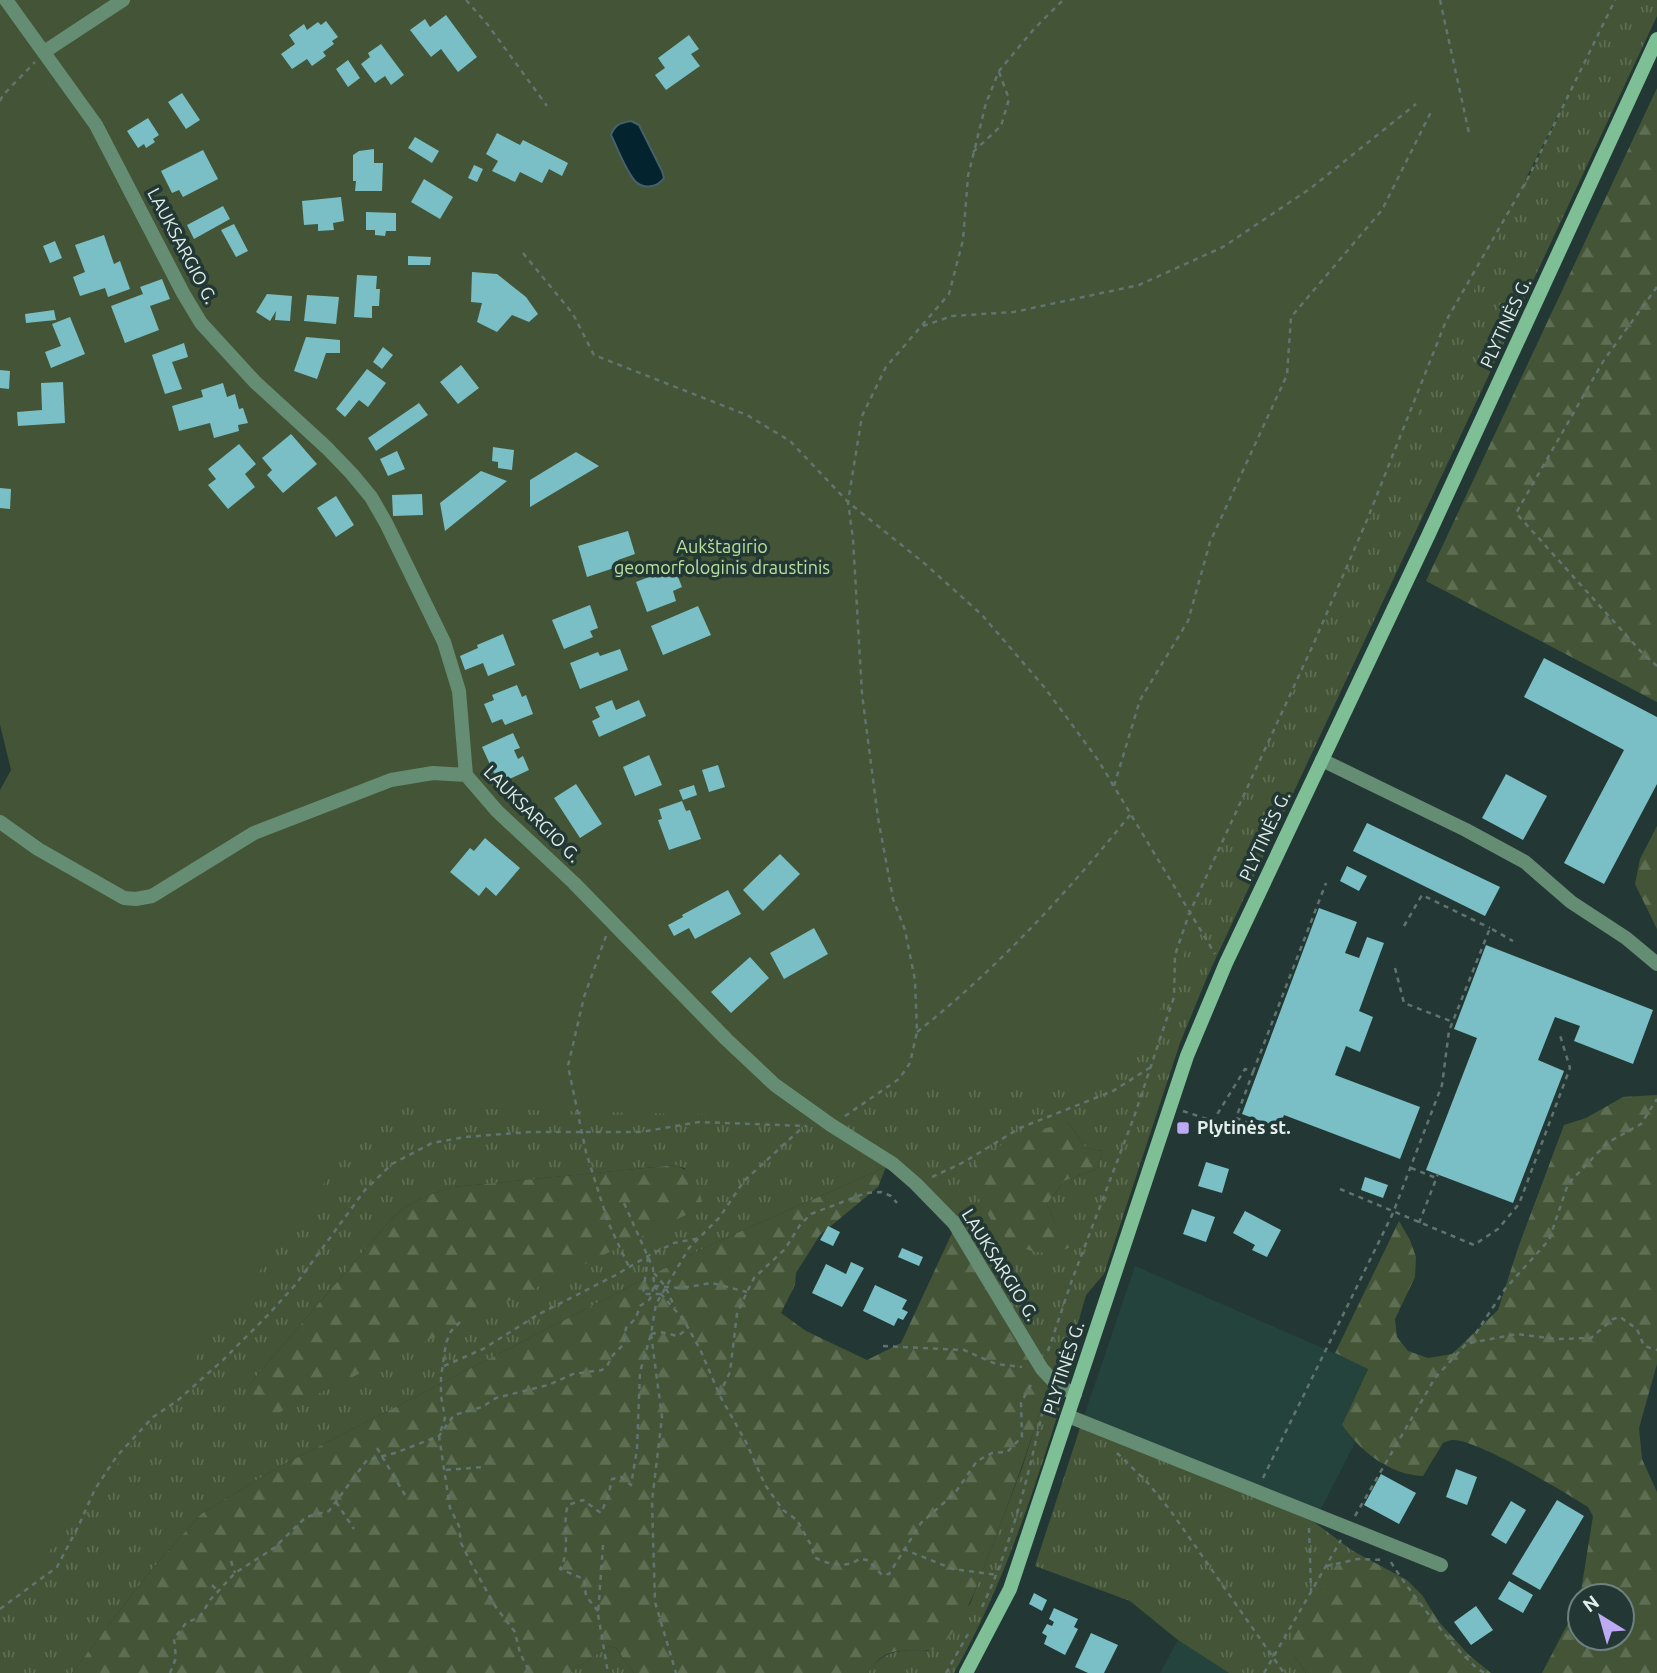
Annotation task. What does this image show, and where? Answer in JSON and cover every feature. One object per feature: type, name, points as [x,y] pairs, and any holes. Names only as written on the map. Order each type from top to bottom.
[{"type":"main road","name":"PLYTINĖS G.","points":[[966,1673],[1010,1589],[1187,1056],[1226,963],[1575,221],[1657,38]]},
{"type":"street","name":"LAUKSARGIO G.","points":[[6,0],[96,125],[201,323],[255,382],[336,457],[370,497],[386,523],[444,642],[459,691],[466,775],[497,811],[574,883],[610,923],[775,1085],[893,1164],[916,1184],[954,1223],[1042,1369],[1057,1385],[1076,1394]]},
{"type":"street","points":[[44,52],[123,0]]},
{"type":"street","points":[[1322,760],[1466,830],[1525,862],[1571,902],[1626,938],[1657,964]]},
{"type":"street","points":[[0,822],[49,855],[124,898],[136,899],[152,896],[170,887],[254,833],[391,780],[433,773],[466,775]]},
{"type":"street","points":[[1068,1416],[1441,1565]]},
{"type":"path","points":[[466,0],[488,25],[547,106]]},
{"type":"path","points":[[0,1609],[57,1567],[94,1489],[117,1456],[153,1417],[177,1401],[268,1315],[296,1284],[365,1190],[392,1164],[432,1143],[465,1137],[529,1132],[641,1132],[699,1122],[831,1125],[899,1079],[910,1063],[917,1032],[915,980],[905,930],[893,899],[878,818],[862,694],[854,551],[848,502],[862,416],[886,367],[949,294],[963,240],[968,176],[973,152],[986,103],[999,71],[1033,30],[1063,0]]},
{"type":"path","points":[[1440,0],[1469,133]]},
{"type":"path","points":[[654,1286],[675,1309],[700,1349],[719,1395],[746,1442],[765,1485],[783,1510],[797,1520],[812,1547],[814,1557],[822,1562],[835,1562],[844,1566],[859,1559],[868,1560],[881,1575],[889,1574],[920,1522],[955,1493],[977,1461],[992,1453],[1007,1452],[1022,1437],[1021,1403],[1042,1369],[1072,1280],[1134,1117],[1174,997],[1175,955],[1189,914],[1313,645],[1367,520],[1446,321],[1528,178],[1615,0]]},
{"type":"path","points":[[0,102],[3,95],[44,52]]},
{"type":"path","points":[[973,152],[1001,126],[1009,99],[999,71]]},
{"type":"path","points":[[920,327],[952,316],[1014,312],[1139,285],[1175,269],[1223,247],[1311,188],[1416,104]]},
{"type":"path","points":[[1114,786],[1140,700],[1188,621],[1210,542],[1287,375],[1291,317],[1382,210],[1431,112]]},
{"type":"path","points":[[523,253],[573,314],[594,355],[747,415],[790,441],[848,502],[982,615],[1045,688],[1114,786],[1189,914],[1214,953],[1226,963]]},
{"type":"path","points":[[1657,286],[1604,360],[1516,513],[1644,655],[1657,666]]},
{"type":"path","points":[[917,1032],[961,998],[1004,957],[1077,879],[1131,814]]},
{"type":"path","points":[[1264,1129],[1237,1118],[1326,883]]},
{"type":"path","points":[[1404,926],[1422,895],[1513,941]]},
{"type":"path","points":[[610,923],[600,959],[584,997],[568,1066],[586,1152],[608,1222],[629,1267]]},
{"type":"path","points":[[1257,1491],[1393,1213],[1442,1085],[1449,1031],[1490,928]]},
{"type":"path","points":[[1395,968],[1404,1003],[1453,1022]]},
{"type":"path","points":[[1340,1189],[1474,1245],[1498,1229],[1519,1204],[1570,1068],[1560,1035]]},
{"type":"path","points":[[916,1184],[964,1162],[1020,1128],[1113,1091],[1151,1067]]},
{"type":"path","points":[[1170,1109],[1196,1114],[1213,1121],[1245,1069],[1253,1072]]},
{"type":"path","points":[[1264,1673],[1435,1378],[1466,1344],[1505,1289],[1549,1240],[1567,1184],[1607,1143],[1640,1124],[1657,1099]]},
{"type":"path","points":[[598,1611],[586,1596],[584,1579],[560,1570],[565,1560],[568,1536],[564,1517],[568,1505],[583,1500],[601,1513],[612,1479],[621,1477],[631,1485],[637,1449],[640,1372],[656,1304],[689,1248],[701,1238],[729,1204],[744,1181],[804,1126]]},
{"type":"path","points":[[1410,1168],[1437,1176],[1419,1223]]},
{"type":"path","points":[[719,1395],[730,1372],[737,1314],[747,1292],[754,1278],[785,1249],[800,1225],[811,1214],[866,1193],[881,1192],[891,1196],[897,1203]]},
{"type":"path","points":[[170,1673],[176,1658],[174,1639],[186,1623],[200,1616],[235,1573],[274,1548],[306,1517],[329,1511],[367,1460],[439,1436],[454,1415],[482,1407],[496,1398],[548,1385],[573,1374],[602,1370],[624,1345],[626,1328],[636,1318],[640,1307],[650,1299],[654,1286],[648,1256],[624,1203]]},
{"type":"path","points":[[444,1366],[483,1349],[539,1314],[674,1243],[701,1238]]},
{"type":"path","points":[[648,1256],[643,1294],[662,1294]]},
{"type":"path","points":[[653,1273],[665,1286],[675,1309]]},
{"type":"path","points":[[654,1286],[681,1288],[712,1283],[747,1292]]},
{"type":"path","points":[[1466,1344],[1517,1334],[1538,1338],[1591,1338],[1613,1319],[1620,1317],[1637,1329],[1644,1346],[1657,1350]]},
{"type":"path","points":[[460,1322],[446,1343],[441,1377],[445,1418],[439,1436],[450,1508],[459,1526],[461,1543],[495,1606],[514,1632],[530,1673]]},
{"type":"path","points":[[651,1334],[660,1332],[678,1336],[688,1328]]},
{"type":"path","points":[[651,1334],[662,1417],[652,1501],[655,1602],[676,1673]]},
{"type":"path","points":[[883,1346],[964,1350],[996,1364],[1042,1369]]},
{"type":"path","points":[[981,1610],[997,1575],[1028,1477],[1046,1394]]},
{"type":"path","points":[[377,1448],[405,1495]]},
{"type":"path","points":[[1114,1450],[1147,1482],[1170,1510],[1284,1673]]},
{"type":"path","points":[[446,1470],[483,1466]]},
{"type":"path","points":[[336,1502],[354,1530]]},
{"type":"path","points":[[1306,1511],[1310,1534],[1311,1591]]},
{"type":"path","points":[[603,1545],[598,1611],[608,1673]]},
{"type":"path","points":[[904,1549],[953,1569],[997,1575]]},
{"type":"path","points":[[1326,1566],[1358,1559],[1389,1560],[1401,1581],[1456,1649],[1479,1671],[1485,1673]]},
{"type":"path","points":[[230,1561],[235,1573]]},
{"type":"path","points":[[212,1585],[218,1591]]},
{"type":"path","points":[[946,1673],[968,1633]]},
{"type":"shaded area","points":[[1135,1266],[1368,1368],[1342,1425],[1355,1443],[1314,1522],[1081,1425]]},
{"type":"shaded area","points":[[1178,1640],[1228,1672],[1228,1673],[1160,1673]]},
{"type":"green space","name":"Aukštagirio geomorfologinis draustinis","points":[[0,0],[1617,0],[1516,198],[1223,841],[1174,983],[1139,1047],[1090,1086],[913,1081],[830,1118],[381,1106],[88,1504],[0,1611],[0,790],[11,770],[0,725]]},
{"type":"green space","points":[[1615,0],[1657,0],[1657,16],[1208,975],[1180,1043],[1104,1274],[1086,1295],[1074,1337],[1077,1352],[1024,1516],[992,1596],[954,1673],[868,1673],[873,1665],[886,1655],[910,1650],[928,1651],[970,1604],[1022,1468],[1048,1387],[953,1231],[910,1186],[886,1167],[712,1244],[275,1469],[201,1514],[147,1575],[72,1673],[0,1673],[0,1598],[381,1105],[1528,178]],"holes":[[[1068,1122],[1086,1148],[1103,1151],[1097,1169],[1064,1181],[1047,1204],[1055,1222],[984,1157]],[[676,1165],[686,1169],[248,1386],[392,1218],[428,1195],[453,1187]]]},
{"type":"green space","points":[[1657,88],[1657,702],[1426,581]]},
{"type":"green space","points":[[1657,826],[1657,929],[1635,884],[1640,859]]},
{"type":"green space","points":[[1657,1095],[1657,1364],[1639,1428],[1642,1459],[1657,1492],[1657,1673],[1542,1673],[1566,1627],[1566,1652],[1636,1652],[1636,1582],[1582,1582],[1593,1516],[1588,1507],[1521,1468],[1464,1442],[1452,1440],[1443,1443],[1423,1476],[1399,1471],[1367,1452],[1342,1425],[1368,1369],[1335,1353],[1399,1221],[1416,1257],[1415,1277],[1395,1319],[1397,1337],[1408,1351],[1428,1358],[1452,1354],[1498,1310],[1564,1125],[1586,1118],[1623,1097]]},
{"type":"green space","points":[[1068,1122],[1086,1148],[1103,1151],[1097,1169],[1064,1181],[1047,1204],[1055,1222],[1081,1221],[1078,1242],[1069,1248],[1049,1253],[1029,1250],[1009,1240],[995,1226],[973,1188],[971,1173],[978,1163],[1000,1146]]},
{"type":"green space","points":[[676,1165],[691,1175],[699,1190],[702,1202],[692,1212],[274,1415],[252,1417],[244,1402],[248,1386],[392,1218],[413,1203],[453,1187]]},
{"type":"green space","points":[[886,1167],[878,1187],[820,1235],[796,1273],[795,1285],[781,1313],[806,1331],[867,1360],[901,1343],[953,1231],[1048,1387],[977,1586],[959,1624],[943,1644],[935,1649],[897,1651],[877,1661],[868,1673],[634,1673],[616,1648],[608,1646],[570,1673],[72,1673],[147,1575],[201,1514],[275,1469],[712,1244]]},
{"type":"green space","points":[[1081,1425],[1314,1522],[1353,1551],[1335,1567],[1293,1654],[1306,1673],[1229,1673],[1178,1640],[1130,1601],[1035,1566]]},
{"type":"green space","points":[[1353,1551],[1407,1580],[1422,1595],[1439,1622],[1469,1655],[1491,1673],[1306,1673],[1293,1654],[1293,1637],[1335,1567]]},
{"type":"green space","points":[[608,1646],[616,1648],[634,1673],[570,1673]]},
{"type":"water","points":[[631,121],[639,125],[662,171],[664,178],[654,185],[642,186],[635,181],[611,135],[614,128]]},
{"type":"building","points":[[446,15],[477,57],[458,72],[441,49],[431,57],[410,30],[425,19],[430,27]]},
{"type":"building","points":[[326,21],[338,37],[332,41],[334,44],[323,52],[326,56],[312,66],[307,59],[292,69],[281,54],[295,44],[289,35],[304,24],[307,30],[318,22],[321,25]]},
{"type":"building","points":[[689,35],[699,49],[691,54],[700,66],[666,90],[655,75],[665,68],[658,58]]},
{"type":"building","points":[[381,44],[404,75],[391,85],[385,76],[375,83],[361,64],[370,57],[368,53]]},
{"type":"building","points":[[348,60],[360,78],[348,87],[336,69]]},
{"type":"building","points":[[182,93],[200,120],[186,129],[168,102]]},
{"type":"building","points":[[148,118],[159,135],[153,139],[155,142],[146,148],[144,144],[138,148],[127,131]]},
{"type":"building","points":[[497,133],[520,145],[523,140],[568,163],[562,176],[549,169],[542,183],[520,172],[515,182],[492,171],[498,161],[486,154]]},
{"type":"building","points":[[415,137],[439,151],[432,163],[408,148]]},
{"type":"building","points":[[374,149],[374,163],[383,163],[382,191],[355,191],[353,155],[359,151]]},
{"type":"building","points":[[203,150],[218,179],[183,197],[179,190],[172,193],[161,171]]},
{"type":"building","points":[[474,165],[483,169],[477,182],[468,178]]},
{"type":"building","points":[[424,179],[453,197],[440,219],[411,202]]},
{"type":"building","points":[[341,197],[344,221],[333,223],[334,230],[318,231],[318,224],[304,225],[302,201]]},
{"type":"building","points":[[223,206],[230,219],[194,239],[187,225]]},
{"type":"building","points":[[366,212],[396,213],[396,231],[386,231],[385,236],[375,235],[375,230],[366,230]]},
{"type":"building","points":[[234,224],[248,251],[236,257],[221,230]]},
{"type":"building","points":[[104,235],[114,264],[120,261],[130,289],[108,297],[105,288],[80,296],[73,277],[85,272],[75,245]]},
{"type":"building","points":[[55,241],[62,258],[50,263],[43,246]]},
{"type":"building","points":[[408,256],[431,257],[430,265],[408,265]]},
{"type":"building","points":[[472,272],[497,274],[526,297],[538,314],[529,322],[512,315],[497,332],[477,322],[482,303],[471,302]]},
{"type":"building","points":[[357,275],[377,276],[376,289],[380,289],[379,306],[372,306],[372,318],[354,317]]},
{"type":"building","points":[[162,279],[170,299],[150,306],[159,330],[125,343],[111,306],[143,294],[140,287]]},
{"type":"building","points":[[267,294],[292,296],[290,321],[275,320],[276,311],[270,321],[256,312]]},
{"type":"building","points":[[307,295],[339,297],[336,324],[304,321]]},
{"type":"building","points":[[54,310],[56,320],[26,323],[25,314]]},
{"type":"building","points":[[70,317],[85,354],[51,368],[45,352],[61,346],[52,324]]},
{"type":"building","points":[[306,337],[340,340],[340,353],[326,353],[317,379],[294,371]]},
{"type":"building","points":[[184,343],[188,357],[172,362],[182,389],[165,394],[152,355]]},
{"type":"building","points":[[383,347],[393,355],[382,369],[373,362]]},
{"type":"building","points":[[461,365],[479,388],[458,404],[440,382]]},
{"type":"building","points":[[367,369],[386,383],[368,407],[359,400],[345,417],[336,409]]},
{"type":"building","points":[[0,370],[10,371],[9,389],[0,388]]},
{"type":"building","points":[[63,382],[65,423],[18,426],[17,412],[42,410],[41,383]]},
{"type":"building","points":[[223,383],[227,397],[235,394],[239,409],[243,408],[248,423],[238,425],[239,431],[214,438],[210,423],[179,431],[172,406],[203,397],[201,390]]},
{"type":"building","points":[[419,403],[428,415],[376,451],[368,438]]},
{"type":"building","points":[[291,434],[317,464],[283,493],[267,475],[272,470],[262,458]]},
{"type":"building","points":[[239,444],[256,464],[245,474],[255,487],[228,509],[208,485],[216,479],[208,469]]},
{"type":"building","points":[[493,447],[514,450],[512,470],[498,468],[498,462],[492,461]]},
{"type":"building","points":[[397,451],[405,469],[388,476],[380,459]]},
{"type":"building","points":[[576,452],[599,466],[530,507],[530,480]]},
{"type":"building","points":[[481,471],[507,481],[445,531],[440,503]]},
{"type":"building","points":[[0,488],[11,489],[10,509],[0,508]]},
{"type":"building","points":[[422,494],[423,515],[393,516],[392,495]]},
{"type":"building","points":[[336,496],[354,525],[336,537],[317,508]]},
{"type":"building","points":[[628,531],[635,554],[618,560],[620,566],[587,577],[578,546]]},
{"type":"building","points":[[674,567],[682,587],[673,591],[676,601],[647,612],[636,582]]},
{"type":"building","points":[[590,605],[598,628],[590,631],[593,637],[564,649],[552,620]]},
{"type":"building","points":[[698,606],[711,635],[663,655],[651,626]]},
{"type":"building","points":[[503,634],[515,665],[488,676],[483,663],[465,670],[460,656]]},
{"type":"building","points":[[620,649],[628,670],[580,689],[570,663],[598,652],[600,656]]},
{"type":"building","points":[[1544,658],[1657,717],[1657,784],[1604,884],[1564,863],[1624,750],[1524,697]]},
{"type":"building","points":[[517,685],[522,697],[526,695],[533,714],[505,725],[502,719],[492,723],[484,704],[494,700],[492,695]]},
{"type":"building","points":[[612,700],[616,710],[639,700],[646,716],[599,737],[592,721],[600,717],[595,707]]},
{"type":"building","points":[[513,733],[520,748],[514,750],[518,759],[523,756],[529,770],[499,784],[482,747]]},
{"type":"building","points":[[649,755],[662,785],[635,796],[623,767]]},
{"type":"building","points":[[718,765],[725,787],[709,792],[702,770]]},
{"type":"building","points":[[1506,774],[1547,796],[1523,840],[1482,818]]},
{"type":"building","points":[[576,784],[602,824],[580,838],[554,798]]},
{"type":"building","points":[[694,785],[697,795],[683,800],[679,790]]},
{"type":"building","points":[[682,801],[686,811],[690,810],[701,839],[669,850],[658,820],[662,819],[659,809]]},
{"type":"building","points":[[1367,823],[1500,887],[1485,916],[1353,851]]},
{"type":"building","points":[[485,838],[520,868],[496,896],[486,887],[479,896],[450,872],[470,848],[474,851]]},
{"type":"building","points":[[780,854],[800,874],[763,911],[743,890]]},
{"type":"building","points":[[1347,866],[1367,876],[1359,891],[1340,881]]},
{"type":"building","points":[[728,890],[741,914],[695,939],[689,928],[674,936],[668,925]]},
{"type":"building","points":[[1319,908],[1357,922],[1345,953],[1359,958],[1367,937],[1384,943],[1359,1011],[1373,1017],[1360,1052],[1346,1046],[1335,1075],[1420,1107],[1400,1159],[1284,1115],[1279,1128],[1242,1114]]},
{"type":"building","points":[[814,928],[828,954],[784,979],[770,953]]},
{"type":"building","points":[[1486,945],[1653,1010],[1633,1064],[1574,1041],[1580,1026],[1555,1017],[1538,1060],[1564,1071],[1513,1203],[1426,1170],[1477,1038],[1454,1029]]},
{"type":"building","points":[[750,957],[769,978],[731,1013],[711,992]]},
{"type":"building","points":[[1206,1162],[1229,1169],[1222,1193],[1198,1186]]},
{"type":"building","points":[[1365,1177],[1388,1185],[1383,1198],[1361,1190]]},
{"type":"building","points":[[1192,1209],[1215,1217],[1206,1242],[1183,1234]]},
{"type":"building","points":[[1245,1211],[1281,1230],[1267,1257],[1252,1250],[1255,1245],[1233,1233]]},
{"type":"building","points":[[828,1226],[840,1232],[833,1246],[820,1240]]},
{"type":"building","points":[[902,1248],[923,1257],[919,1266],[898,1257]]},
{"type":"building","points":[[851,1262],[864,1268],[842,1307],[812,1293],[826,1264],[846,1274]]},
{"type":"building","points":[[875,1285],[907,1300],[902,1309],[908,1312],[903,1320],[898,1318],[894,1326],[863,1311]]},
{"type":"building","points":[[1456,1469],[1477,1477],[1467,1505],[1446,1497]]},
{"type":"building","points":[[1381,1474],[1416,1493],[1399,1524],[1364,1505]]},
{"type":"building","points":[[1557,1500],[1584,1516],[1540,1590],[1512,1574]]},
{"type":"building","points":[[1511,1501],[1526,1510],[1506,1544],[1491,1535]]},
{"type":"building","points":[[1509,1581],[1533,1595],[1523,1613],[1498,1599]]},
{"type":"building","points":[[1034,1593],[1047,1600],[1042,1611],[1029,1604]]},
{"type":"building","points":[[1476,1606],[1493,1630],[1471,1645],[1454,1622]]},
{"type":"building","points":[[1054,1608],[1078,1619],[1074,1627],[1078,1629],[1065,1655],[1044,1644],[1047,1636],[1042,1633],[1047,1624],[1052,1626],[1054,1622],[1049,1619]]},
{"type":"building","points":[[1091,1633],[1118,1645],[1104,1673],[1088,1673],[1075,1667]]},
{"type":"place","name":"Plytinės st.","points":[[1183,1128]]}]
